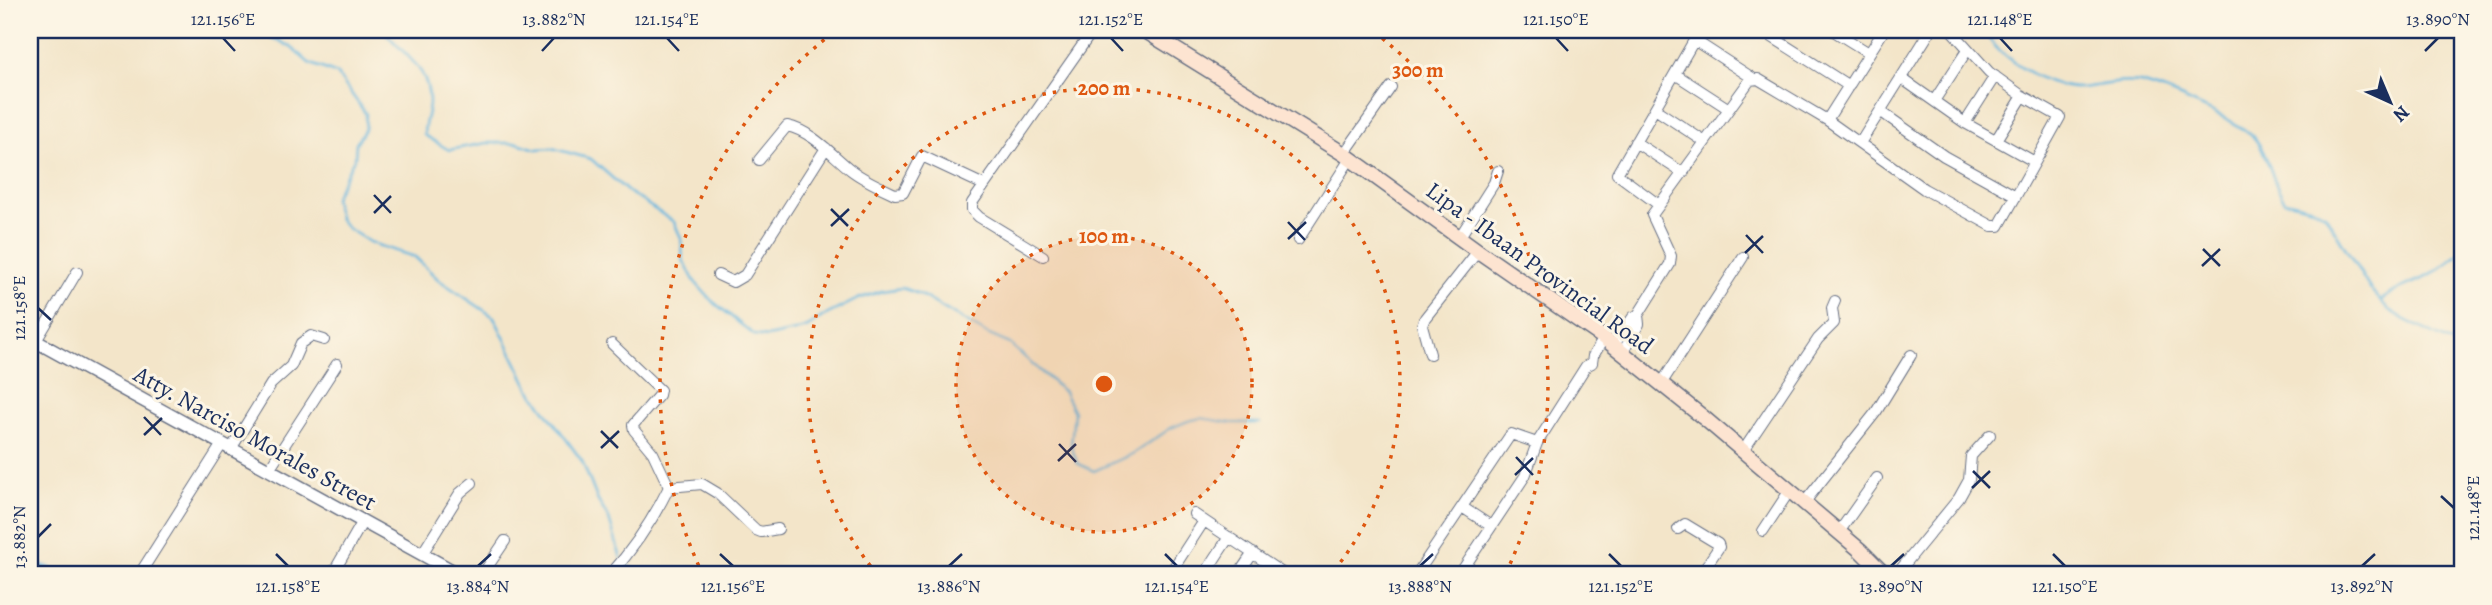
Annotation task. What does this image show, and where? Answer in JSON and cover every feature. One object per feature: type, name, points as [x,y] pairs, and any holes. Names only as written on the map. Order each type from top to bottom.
[{"type":"main road","name":"Lipa - Ibaan Provincial Road","points":[[1144,30],[1347,156],[1459,238],[1618,344],[1661,384],[1839,532],[1885,575]]},
{"type":"street","points":[[1043,256],[972,210],[972,203],[1093,30]]},
{"type":"street","points":[[1659,205],[1615,174],[1700,30]]},
{"type":"street","points":[[1761,30],[1849,86]]},
{"type":"street","points":[[1832,30],[1869,53]]},
{"type":"street","points":[[1828,120],[1884,30]]},
{"type":"street","points":[[1860,143],[1931,30]]},
{"type":"street","points":[[1951,30],[1995,76],[2060,118],[2001,223],[1993,227]]},
{"type":"street","points":[[1694,40],[1754,79],[1828,120],[1924,189],[2004,233]]},
{"type":"street","points":[[1934,101],[1968,49]]},
{"type":"street","points":[[1675,74],[1729,110]]},
{"type":"street","points":[[1965,123],[1995,76]]},
{"type":"street","points":[[1901,78],[1965,123],[2035,162]]},
{"type":"street","points":[[1459,575],[1525,476],[1537,443],[1586,366],[1592,363],[1593,356],[1618,344],[1639,324],[1638,315],[1671,260],[1652,218],[1750,80],[1754,79]]},
{"type":"street","points":[[1298,240],[1391,87]]},
{"type":"street","points":[[1996,140],[2023,96]]},
{"type":"street","points":[[1655,108],[1705,142]]},
{"type":"street","points":[[1880,111],[1944,156],[2016,196]]},
{"type":"street","points":[[760,160],[787,125],[796,127],[827,148],[853,172],[895,194],[903,193],[907,188],[922,156],[984,185]]},
{"type":"street","points":[[1635,142],[1683,173]]},
{"type":"street","points":[[718,275],[733,282],[745,275],[827,148]]},
{"type":"street","points":[[1459,238],[1494,183],[1498,171]]},
{"type":"street","points":[[1430,354],[1422,325],[1424,318],[1478,251]]},
{"type":"street","points":[[1661,384],[1743,257]]},
{"type":"street","points":[[33,340],[77,272]]},
{"type":"street","points":[[1744,451],[1818,339],[1834,323],[1832,308],[1835,302]]},
{"type":"street","points":[[139,575],[271,384],[291,366],[301,344],[311,336],[324,340]]},
{"type":"street","name":"Atty. Narciso Morales Street","points":[[33,340],[460,575]]},
{"type":"street","points":[[612,344],[660,390],[659,395],[633,425],[653,453],[669,487]]},
{"type":"street","points":[[1804,503],[1876,412],[1911,355]]},
{"type":"street","points":[[269,469],[337,364]]},
{"type":"street","points":[[1416,575],[1511,434],[1537,443]]},
{"type":"street","points":[[1896,575],[1959,498],[1969,480],[1971,456],[1990,435]]},
{"type":"street","points":[[1839,532],[1877,478]]},
{"type":"street","points":[[422,554],[453,502],[472,483]]},
{"type":"street","points":[[669,487],[702,484],[717,493],[756,530],[761,532],[778,529]]},
{"type":"street","points":[[610,575],[631,552],[655,517],[669,487]]},
{"type":"street","points":[[1763,531],[1790,490]]},
{"type":"street","points":[[1462,507],[1491,526]]},
{"type":"street","points":[[1194,514],[1253,553],[1273,572],[1285,575]]},
{"type":"street","points":[[332,575],[363,521]]},
{"type":"street","points":[[1169,575],[1205,521]]},
{"type":"street","points":[[1678,529],[1685,524],[1718,544],[1719,547],[1700,575]]},
{"type":"street","points":[[1204,575],[1229,537]]},
{"type":"street","points":[[482,575],[505,541]]},
{"type":"street","points":[[1238,575],[1253,553]]},
{"type":"waterway","points":[[246,30],[278,40],[309,63],[337,74],[366,114],[365,129],[356,143],[355,157],[334,198],[339,219],[347,228],[371,243],[415,257],[439,280],[494,317],[529,388],[582,461],[598,501],[609,519],[621,558]]},
{"type":"waterway","points":[[264,37],[272,30]]},
{"type":"waterway","points":[[384,30],[414,62],[425,80],[429,103],[424,135],[449,150],[486,143],[518,143],[536,149],[552,148],[591,159],[627,191],[674,222],[681,238],[683,260],[695,282],[711,300],[754,335],[767,337],[808,327],[858,299],[882,291],[902,288],[919,294],[987,334],[1010,344],[1064,392],[1074,412],[1071,446],[1077,463],[1094,471],[1134,453],[1171,428],[1188,421],[1201,418],[1231,423],[1260,423]]},
{"type":"waterway","points":[[1984,30],[1990,41],[2012,61],[2055,84],[2081,88],[2140,83],[2198,105],[2242,128],[2262,150],[2285,201],[2325,214],[2370,289],[2389,310],[2462,348]]},
{"type":"waterway","points":[[2381,300],[2431,275],[2462,252]]},
{"type":"waterway","points":[[625,564],[642,575]]},
{"type":"waterway","points":[[30,569],[47,575]]}]
